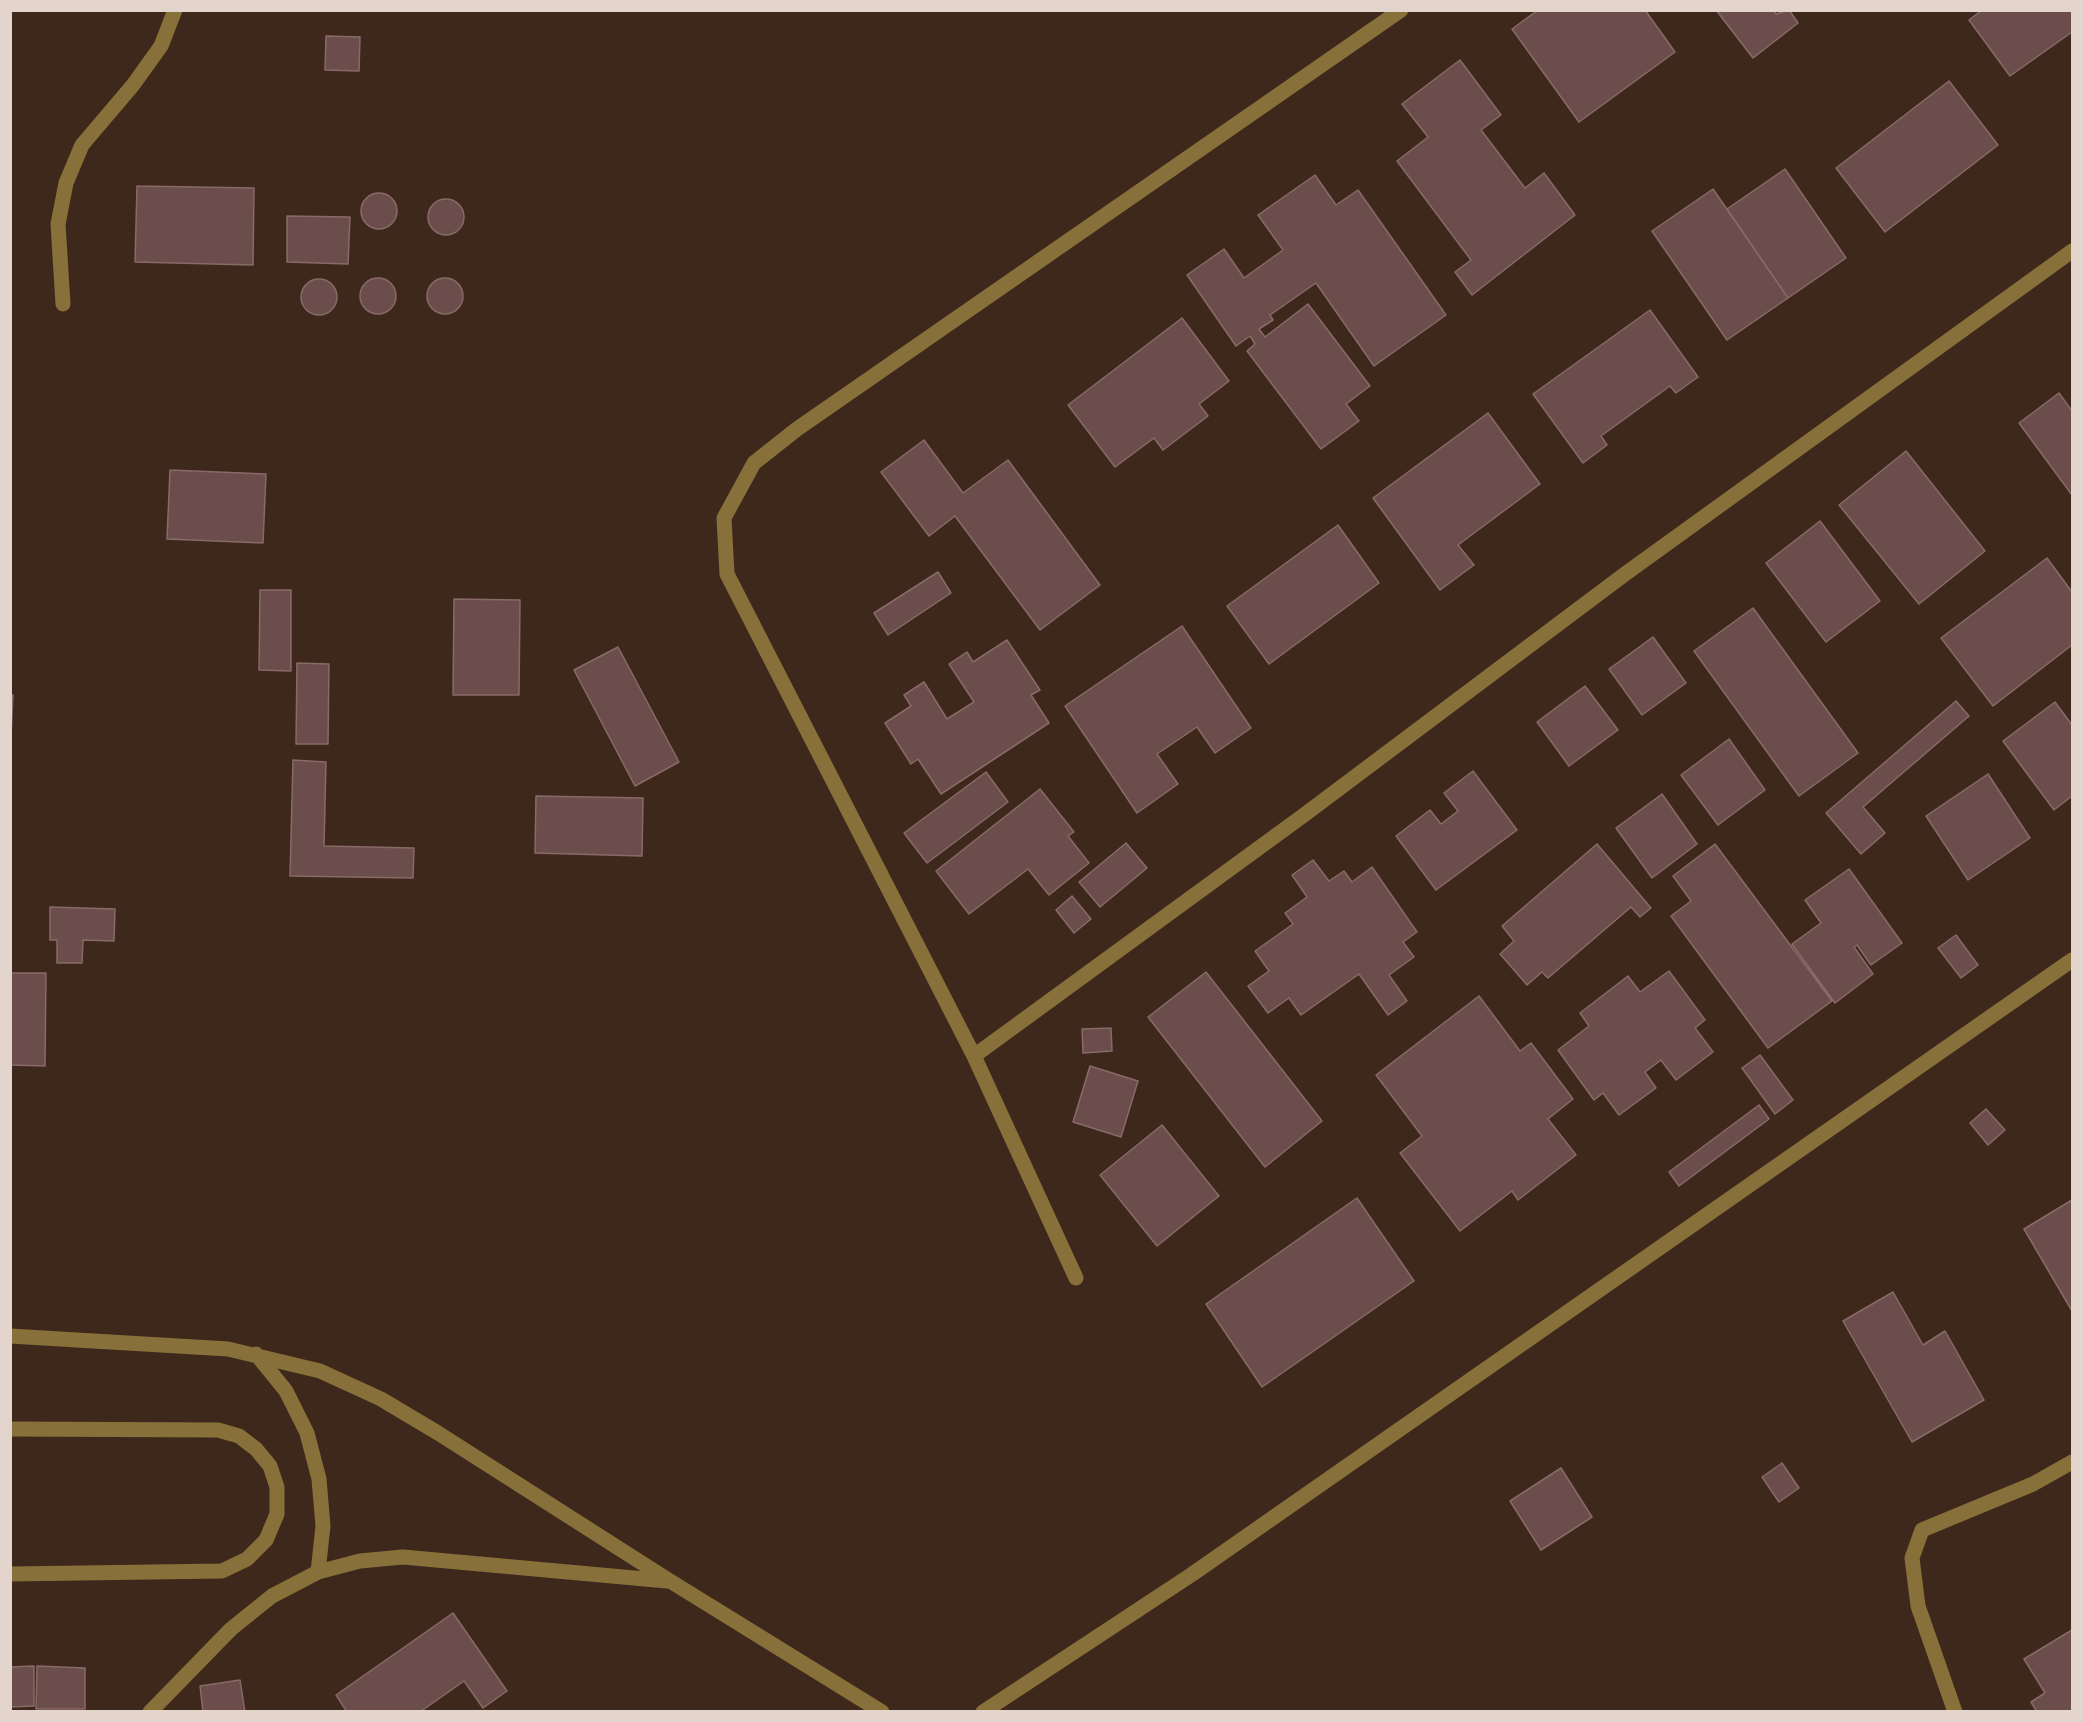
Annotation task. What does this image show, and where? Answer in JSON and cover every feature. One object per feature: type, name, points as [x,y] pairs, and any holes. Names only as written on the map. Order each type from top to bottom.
[{"type":"street","points":[[63,304],[58,224],[66,183],[82,145],[133,85],[161,46],[175,10]]},
{"type":"street","points":[[1076,1278],[974,1056],[727,574],[724,518],[754,463],[797,429],[1401,10]]},
{"type":"street","points":[[974,1056],[1313,808],[1625,574],[2073,251]]},
{"type":"street","points":[[983,1712],[1191,1575],[2073,960]]},
{"type":"street","points":[[10,1336],[203,1346],[256,1353],[320,1371],[381,1399],[882,1712]]},
{"type":"street","points":[[256,1353],[286,1391],[307,1433],[320,1479],[323,1526],[318,1572]]},
{"type":"street","points":[[10,1429],[218,1430],[239,1436],[256,1449],[270,1466],[277,1487],[277,1514],[266,1540],[247,1559],[222,1571],[10,1574]]},
{"type":"street","points":[[1955,1712],[1918,1606],[1912,1558],[1922,1530],[2033,1484],[2073,1462]]},
{"type":"street","points":[[150,1712],[231,1629],[272,1596],[318,1572],[360,1561],[404,1557],[670,1581]]},
{"type":"building","points":[[1538,10],[1645,10],[1675,52],[1579,122],[1512,29]]},
{"type":"building","points":[[1716,10],[1774,10],[1776,14],[1789,10],[1798,23],[1753,58]]},
{"type":"building","points":[[1982,10],[2072,10],[2072,32],[2010,76],[1969,20]]},
{"type":"building","points":[[326,36],[360,37],[359,71],[325,70]]},
{"type":"building","points":[[1460,60],[1501,115],[1481,130],[1525,188],[1544,173],[1575,215],[1472,295],[1455,272],[1471,260],[1397,161],[1428,137],[1402,104]]},
{"type":"building","points":[[1949,81],[1998,145],[1885,232],[1836,168]]},
{"type":"building","points":[[1785,169],[1846,258],[1788,298],[1727,209]]},
{"type":"building","points":[[1315,175],[1336,205],[1358,190],[1446,315],[1374,366],[1316,283],[1270,315],[1273,320],[1259,329],[1265,337],[1308,304],[1370,386],[1346,404],[1359,421],[1321,449],[1247,351],[1255,344],[1250,336],[1236,346],[1187,275],[1224,249],[1244,278],[1283,250],[1258,215]]},
{"type":"building","points":[[137,186],[254,188],[253,265],[135,262]]},
{"type":"building","points":[[1713,189],[1788,298],[1727,340],[1652,231]]},
{"type":"building","points":[[379,193],[392,198],[397,211],[392,224],[379,229],[366,224],[361,211],[366,198]]},
{"type":"building","points":[[446,199],[459,204],[464,217],[459,230],[446,235],[433,230],[428,217],[433,204]]},
{"type":"building","points":[[287,216],[350,217],[348,264],[287,262]]},
{"type":"building","points":[[378,278],[391,283],[396,296],[391,309],[378,314],[365,309],[360,296],[365,283]]},
{"type":"building","points":[[445,278],[458,283],[463,296],[458,309],[445,314],[432,309],[427,296],[432,283]]},
{"type":"building","points":[[319,279],[332,284],[337,297],[332,310],[319,315],[306,310],[301,297],[306,284]]},
{"type":"building","points":[[1650,310],[1698,377],[1676,393],[1670,386],[1601,436],[1607,445],[1583,463],[1533,394]]},
{"type":"building","points":[[1182,318],[1229,381],[1199,404],[1208,416],[1163,450],[1154,438],[1115,467],[1068,405]]},
{"type":"building","points":[[2059,393],[2072,411],[2072,495],[2019,423]]},
{"type":"building","points":[[1488,413],[1540,484],[1458,545],[1474,565],[1440,590],[1373,498]]},
{"type":"building","points":[[924,440],[963,493],[1008,460],[1100,585],[1040,630],[955,516],[929,536],[881,472]]},
{"type":"building","points":[[1906,451],[1985,551],[1919,604],[1839,505]]},
{"type":"building","points":[[170,470],[266,474],[263,543],[167,539]]},
{"type":"building","points":[[1820,521],[1880,601],[1826,642],[1766,563]]},
{"type":"building","points":[[1338,525],[1379,583],[1269,664],[1227,606]]},
{"type":"building","points":[[2047,558],[2072,592],[2072,645],[1993,706],[1941,638]]},
{"type":"building","points":[[938,572],[951,593],[888,635],[874,613]]},
{"type":"building","points":[[260,590],[291,590],[291,671],[259,670]]},
{"type":"building","points":[[454,599],[520,600],[519,695],[453,695]]},
{"type":"building","points":[[1753,608],[1858,753],[1799,796],[1694,651]]},
{"type":"building","points":[[1182,626],[1251,728],[1215,753],[1197,727],[1157,754],[1178,784],[1137,813],[1065,706]]},
{"type":"building","points":[[1653,637],[1686,683],[1642,715],[1609,669]]},
{"type":"building","points":[[1007,640],[1040,690],[1031,695],[1049,723],[941,794],[918,759],[911,764],[885,723],[911,706],[904,695],[924,682],[947,719],[974,702],[949,664],[967,652],[973,662]]},
{"type":"building","points":[[618,647],[679,762],[635,786],[574,670]]},
{"type":"building","points":[[297,663],[329,664],[328,744],[296,744]]},
{"type":"building","points":[[1585,686],[1618,730],[1569,766],[1537,722]]},
{"type":"building","points":[[10,695],[13,695],[11,736],[10,736]]},
{"type":"building","points":[[1956,701],[1969,716],[1863,807],[1885,833],[1861,854],[1826,813]]},
{"type":"building","points":[[2055,702],[2072,725],[2072,796],[2054,810],[2003,741]]},
{"type":"building","points":[[1729,739],[1765,790],[1718,825],[1681,775]]},
{"type":"building","points":[[293,760],[326,762],[324,846],[414,848],[413,878],[290,876]]},
{"type":"building","points":[[1473,771],[1517,830],[1436,890],[1396,836],[1430,810],[1441,824],[1458,811],[1444,793]]},
{"type":"building","points":[[986,772],[1008,802],[927,863],[904,833]]},
{"type":"building","points":[[1988,774],[2030,838],[1968,880],[1926,816]]},
{"type":"building","points":[[1040,789],[1074,832],[1068,836],[1089,863],[1049,895],[1028,869],[969,914],[936,871]]},
{"type":"building","points":[[1662,794],[1697,844],[1652,878],[1616,828]]},
{"type":"building","points":[[536,796],[643,798],[642,856],[535,853]]},
{"type":"building","points":[[1126,843],[1147,868],[1100,907],[1079,882]]},
{"type":"building","points":[[1597,844],[1651,908],[1640,917],[1631,907],[1548,978],[1542,972],[1527,985],[1500,954],[1514,941],[1502,926]]},
{"type":"building","points":[[1715,844],[1832,1001],[1768,1048],[1671,916],[1691,901],[1673,876]]},
{"type":"building","points":[[1313,860],[1329,881],[1344,871],[1352,882],[1372,867],[1417,932],[1403,942],[1414,957],[1389,975],[1407,1001],[1388,1015],[1359,974],[1301,1015],[1289,998],[1268,1013],[1248,986],[1269,971],[1255,951],[1293,924],[1285,913],[1307,897],[1292,875]]},
{"type":"building","points":[[1849,869],[1902,943],[1871,965],[1857,945],[1854,947],[1873,974],[1835,1003],[1792,944],[1821,923],[1805,900]]},
{"type":"building","points":[[1072,896],[1091,919],[1074,933],[1056,910]]},
{"type":"building","points":[[50,907],[115,909],[114,941],[83,940],[82,963],[57,963],[57,940],[50,940]]},
{"type":"building","points":[[1956,935],[1978,965],[1961,978],[1938,948]]},
{"type":"building","points":[[1669,971],[1705,1020],[1695,1028],[1713,1052],[1676,1080],[1661,1060],[1645,1072],[1656,1088],[1619,1115],[1603,1093],[1594,1100],[1558,1050],[1589,1026],[1580,1013],[1628,976],[1640,992]]},
{"type":"building","points":[[1206,972],[1322,1121],[1265,1167],[1148,1017]]},
{"type":"building","points":[[10,973],[46,973],[45,1066],[10,1065]]},
{"type":"building","points":[[1479,996],[1520,1051],[1531,1043],[1573,1099],[1548,1119],[1576,1155],[1518,1200],[1512,1191],[1460,1231],[1400,1153],[1422,1136],[1376,1075]]},
{"type":"building","points":[[1111,1028],[1112,1051],[1083,1053],[1082,1029]]},
{"type":"building","points":[[1760,1055],[1793,1100],[1775,1114],[1742,1068]]},
{"type":"building","points":[[1090,1066],[1138,1081],[1121,1137],[1073,1122]]},
{"type":"building","points":[[1759,1105],[1769,1119],[1679,1186],[1669,1172]]},
{"type":"building","points":[[1986,1109],[2005,1130],[1988,1145],[1970,1123]]},
{"type":"building","points":[[1162,1125],[1219,1196],[1157,1246],[1100,1175]]},
{"type":"building","points":[[1357,1198],[1414,1281],[1262,1387],[1206,1304]]},
{"type":"building","points":[[2072,1200],[2072,1311],[2024,1229]]},
{"type":"building","points":[[1893,1292],[1923,1345],[1945,1331],[1984,1400],[1912,1442],[1843,1321]]},
{"type":"building","points":[[1782,1463],[1799,1488],[1779,1502],[1762,1477]]},
{"type":"building","points":[[1561,1468],[1592,1517],[1541,1550],[1510,1501]]},
{"type":"building","points":[[453,1613],[507,1691],[483,1708],[464,1681],[420,1712],[347,1712],[336,1695]]},
{"type":"building","points":[[2072,1630],[2072,1712],[2037,1712],[2031,1702],[2045,1693],[2024,1659]]},
{"type":"building","points":[[34,1666],[34,1706],[10,1707],[10,1667]]},
{"type":"building","points":[[37,1666],[85,1668],[85,1709],[36,1709]]},
{"type":"building","points":[[240,1680],[245,1712],[203,1712],[200,1686]]}]
